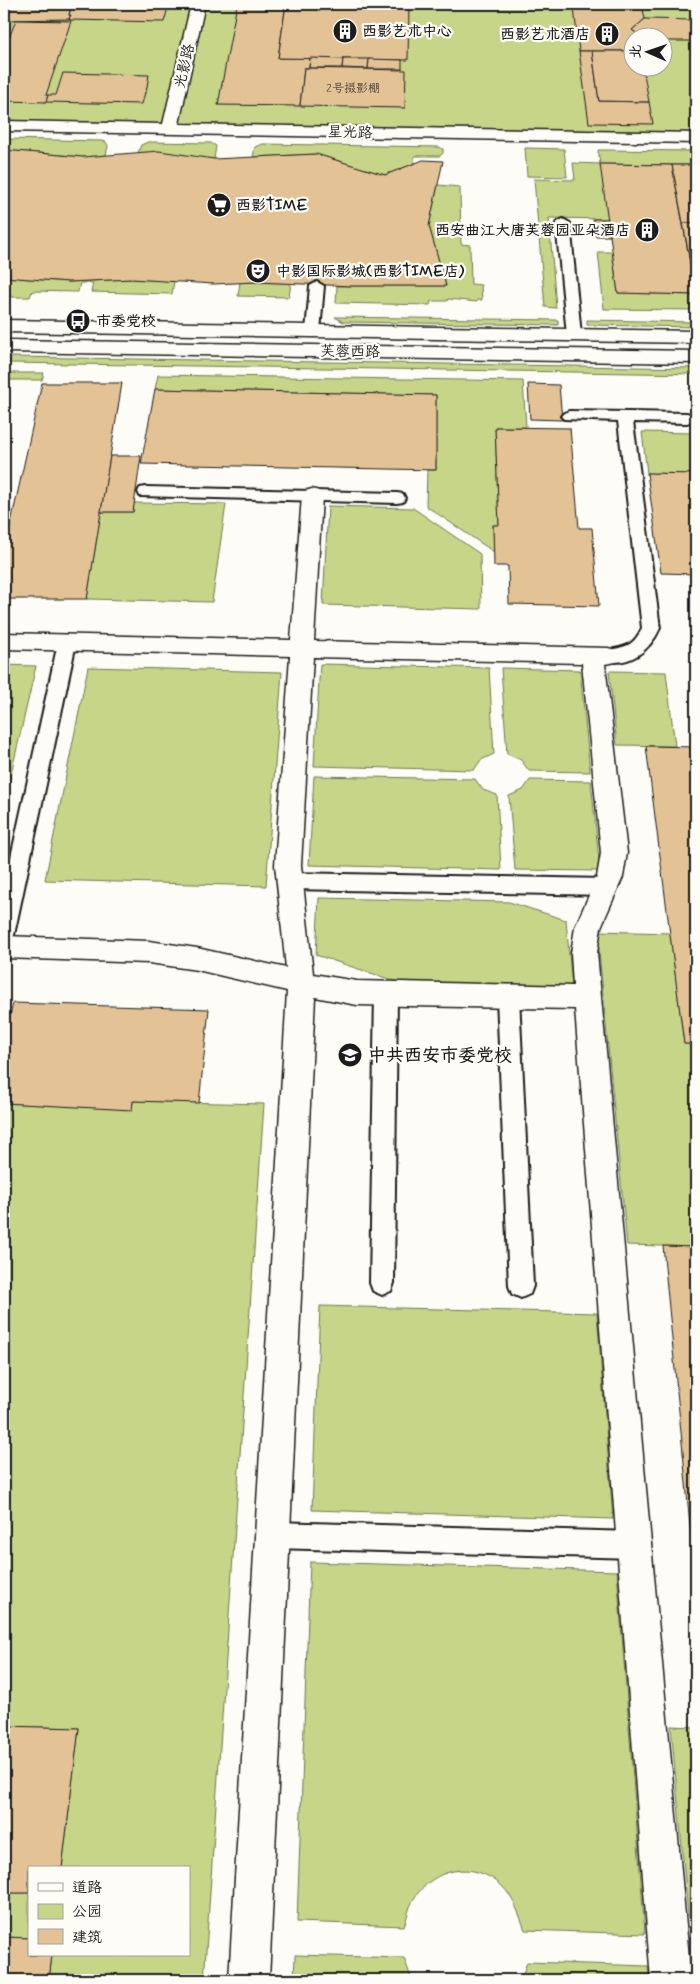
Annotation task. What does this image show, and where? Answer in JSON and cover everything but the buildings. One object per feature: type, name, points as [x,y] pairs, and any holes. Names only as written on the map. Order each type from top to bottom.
[{"type":"street","name":"光影路","points":[[170,129],[198,4]]},
{"type":"street","name":"星光路","points":[[4,126],[696,138]]},
{"type":"street","name":"芙蓉西路","points":[[4,326],[696,337]]},
{"type":"street","name":"芙蓉西路","points":[[4,346],[696,357]]},
{"type":"street","points":[[249,1980],[301,984],[288,865],[312,496]]},
{"type":"street","points":[[4,641],[600,656],[614,853],[606,887],[588,927],[584,953],[671,1980]]},
{"type":"street","points":[[4,947],[148,952],[197,959],[325,989],[386,994],[588,998]]},
{"type":"lane","points":[[563,223],[574,335]]},
{"type":"lane","points":[[314,331],[317,286]]},
{"type":"lane","points":[[569,416],[687,418]]},
{"type":"lane","points":[[600,656],[626,654],[641,646],[646,641],[651,628],[625,417]]},
{"type":"lane","points":[[146,492],[397,498]]},
{"type":"lane","points":[[4,935],[67,643]]},
{"type":"lane","points":[[289,881],[606,887]]},
{"type":"lane","points":[[382,1283],[386,994]]},
{"type":"lane","points":[[508,996],[521,1286]]},
{"type":"lane","points":[[273,1535],[634,1544]]},
{"type":"green space","points":[[4,4],[696,4],[696,138],[4,126]]},
{"type":"green space","points":[[4,139],[101,141],[106,142],[108,146],[106,155],[83,157],[4,150]]},
{"type":"green space","points":[[148,142],[211,143],[216,146],[214,159],[138,153],[141,145]]},
{"type":"green space","points":[[263,144],[439,147],[443,149],[443,153],[440,156],[415,156],[413,164],[385,175],[316,154],[253,157],[255,147]]},
{"type":"green space","points":[[525,148],[564,149],[567,177],[527,176]]},
{"type":"green space","points":[[598,150],[696,151],[696,165],[601,164],[608,219],[549,218],[556,308],[545,307],[534,179],[575,180],[573,163],[600,164]]},
{"type":"green space","points":[[438,185],[460,187],[461,244],[470,245],[471,284],[481,285],[482,300],[477,300],[477,302],[448,299],[447,301],[431,301],[430,305],[336,303],[337,286],[446,286],[429,226]]},
{"type":"green space","points":[[598,252],[612,252],[618,293],[696,295],[696,310],[604,309]]},
{"type":"green space","points":[[4,277],[69,282],[131,279],[174,281],[172,294],[91,292],[93,283],[80,283],[78,292],[32,291],[30,297],[4,297]]},
{"type":"green space","points":[[240,282],[291,283],[289,297],[238,296]]},
{"type":"green space","points":[[335,317],[558,320],[558,325],[343,322]]},
{"type":"green space","points":[[587,320],[696,322],[696,327],[587,325]]},
{"type":"green space","points":[[11,357],[696,368],[696,374],[9,363]]},
{"type":"green space","points":[[4,373],[44,373],[42,380],[4,380]]},
{"type":"green space","points":[[158,375],[523,381],[526,427],[495,427],[499,525],[493,525],[494,552],[426,506],[427,470],[436,470],[436,395],[155,389]]},
{"type":"green space","points":[[642,432],[696,433],[696,474],[647,473]]},
{"type":"green space","points":[[134,503],[226,504],[212,602],[87,599],[101,512],[133,512]]},
{"type":"green space","points":[[328,506],[413,508],[480,554],[481,609],[323,605]]},
{"type":"green space","points":[[320,664],[489,668],[494,754],[481,760],[474,770],[314,766]]},
{"type":"green space","points":[[4,665],[36,666],[4,804]]},
{"type":"green space","points":[[88,667],[282,672],[266,886],[45,880]]},
{"type":"green space","points":[[501,668],[580,670],[590,772],[529,771],[521,760],[507,754]]},
{"type":"green space","points":[[609,671],[666,672],[675,746],[617,745]]},
{"type":"green space","points":[[314,776],[475,779],[483,790],[497,795],[501,870],[309,865]]},
{"type":"green space","points":[[530,780],[591,781],[600,871],[515,870],[509,796],[523,790]]},
{"type":"green space","points":[[319,898],[509,902],[566,920],[572,986],[398,982],[316,955]]},
{"type":"green space","points":[[597,931],[670,933],[684,1044],[696,1044],[696,1247],[627,1245]]},
{"type":"green space","points":[[133,1101],[264,1104],[204,1980],[49,1980],[52,1956],[190,1956],[190,1866],[62,1866],[79,1728],[4,1726],[4,1103],[132,1109]]},
{"type":"green space","points":[[320,1306],[597,1313],[613,1519],[312,1510]]},
{"type":"green space","points":[[310,1562],[617,1571],[645,1934],[525,1930],[513,1901],[502,1886],[479,1872],[466,1870],[442,1874],[421,1889],[413,1900],[404,1926],[297,1922]]},
{"type":"green space","points":[[671,1726],[696,1727],[696,1980],[694,1980]]},
{"type":"green space","points":[[4,1893],[28,1893],[28,1938],[4,1937]]},
{"type":"green space","points":[[295,1955],[404,1958],[412,1980],[294,1980]]},
{"type":"green space","points":[[527,1962],[648,1966],[649,1980],[521,1980]]},
{"type":"place","name":"西影艺术中心","points":[[345,31]]},
{"type":"place","name":"西影艺术酒店","points":[[607,34]]},
{"type":"place","name":"西影TIME","points":[[219,205]]},
{"type":"place","name":"西安曲江大唐芙蓉园亚朵酒店","points":[[647,230]]},
{"type":"place","name":"中影国际影城(西影TIME店)","points":[[258,271]]},
{"type":"place","name":"市委党校","points":[[78,321]]},
{"type":"place","name":"中共西安市委党校","points":[[350,1055]]}]
